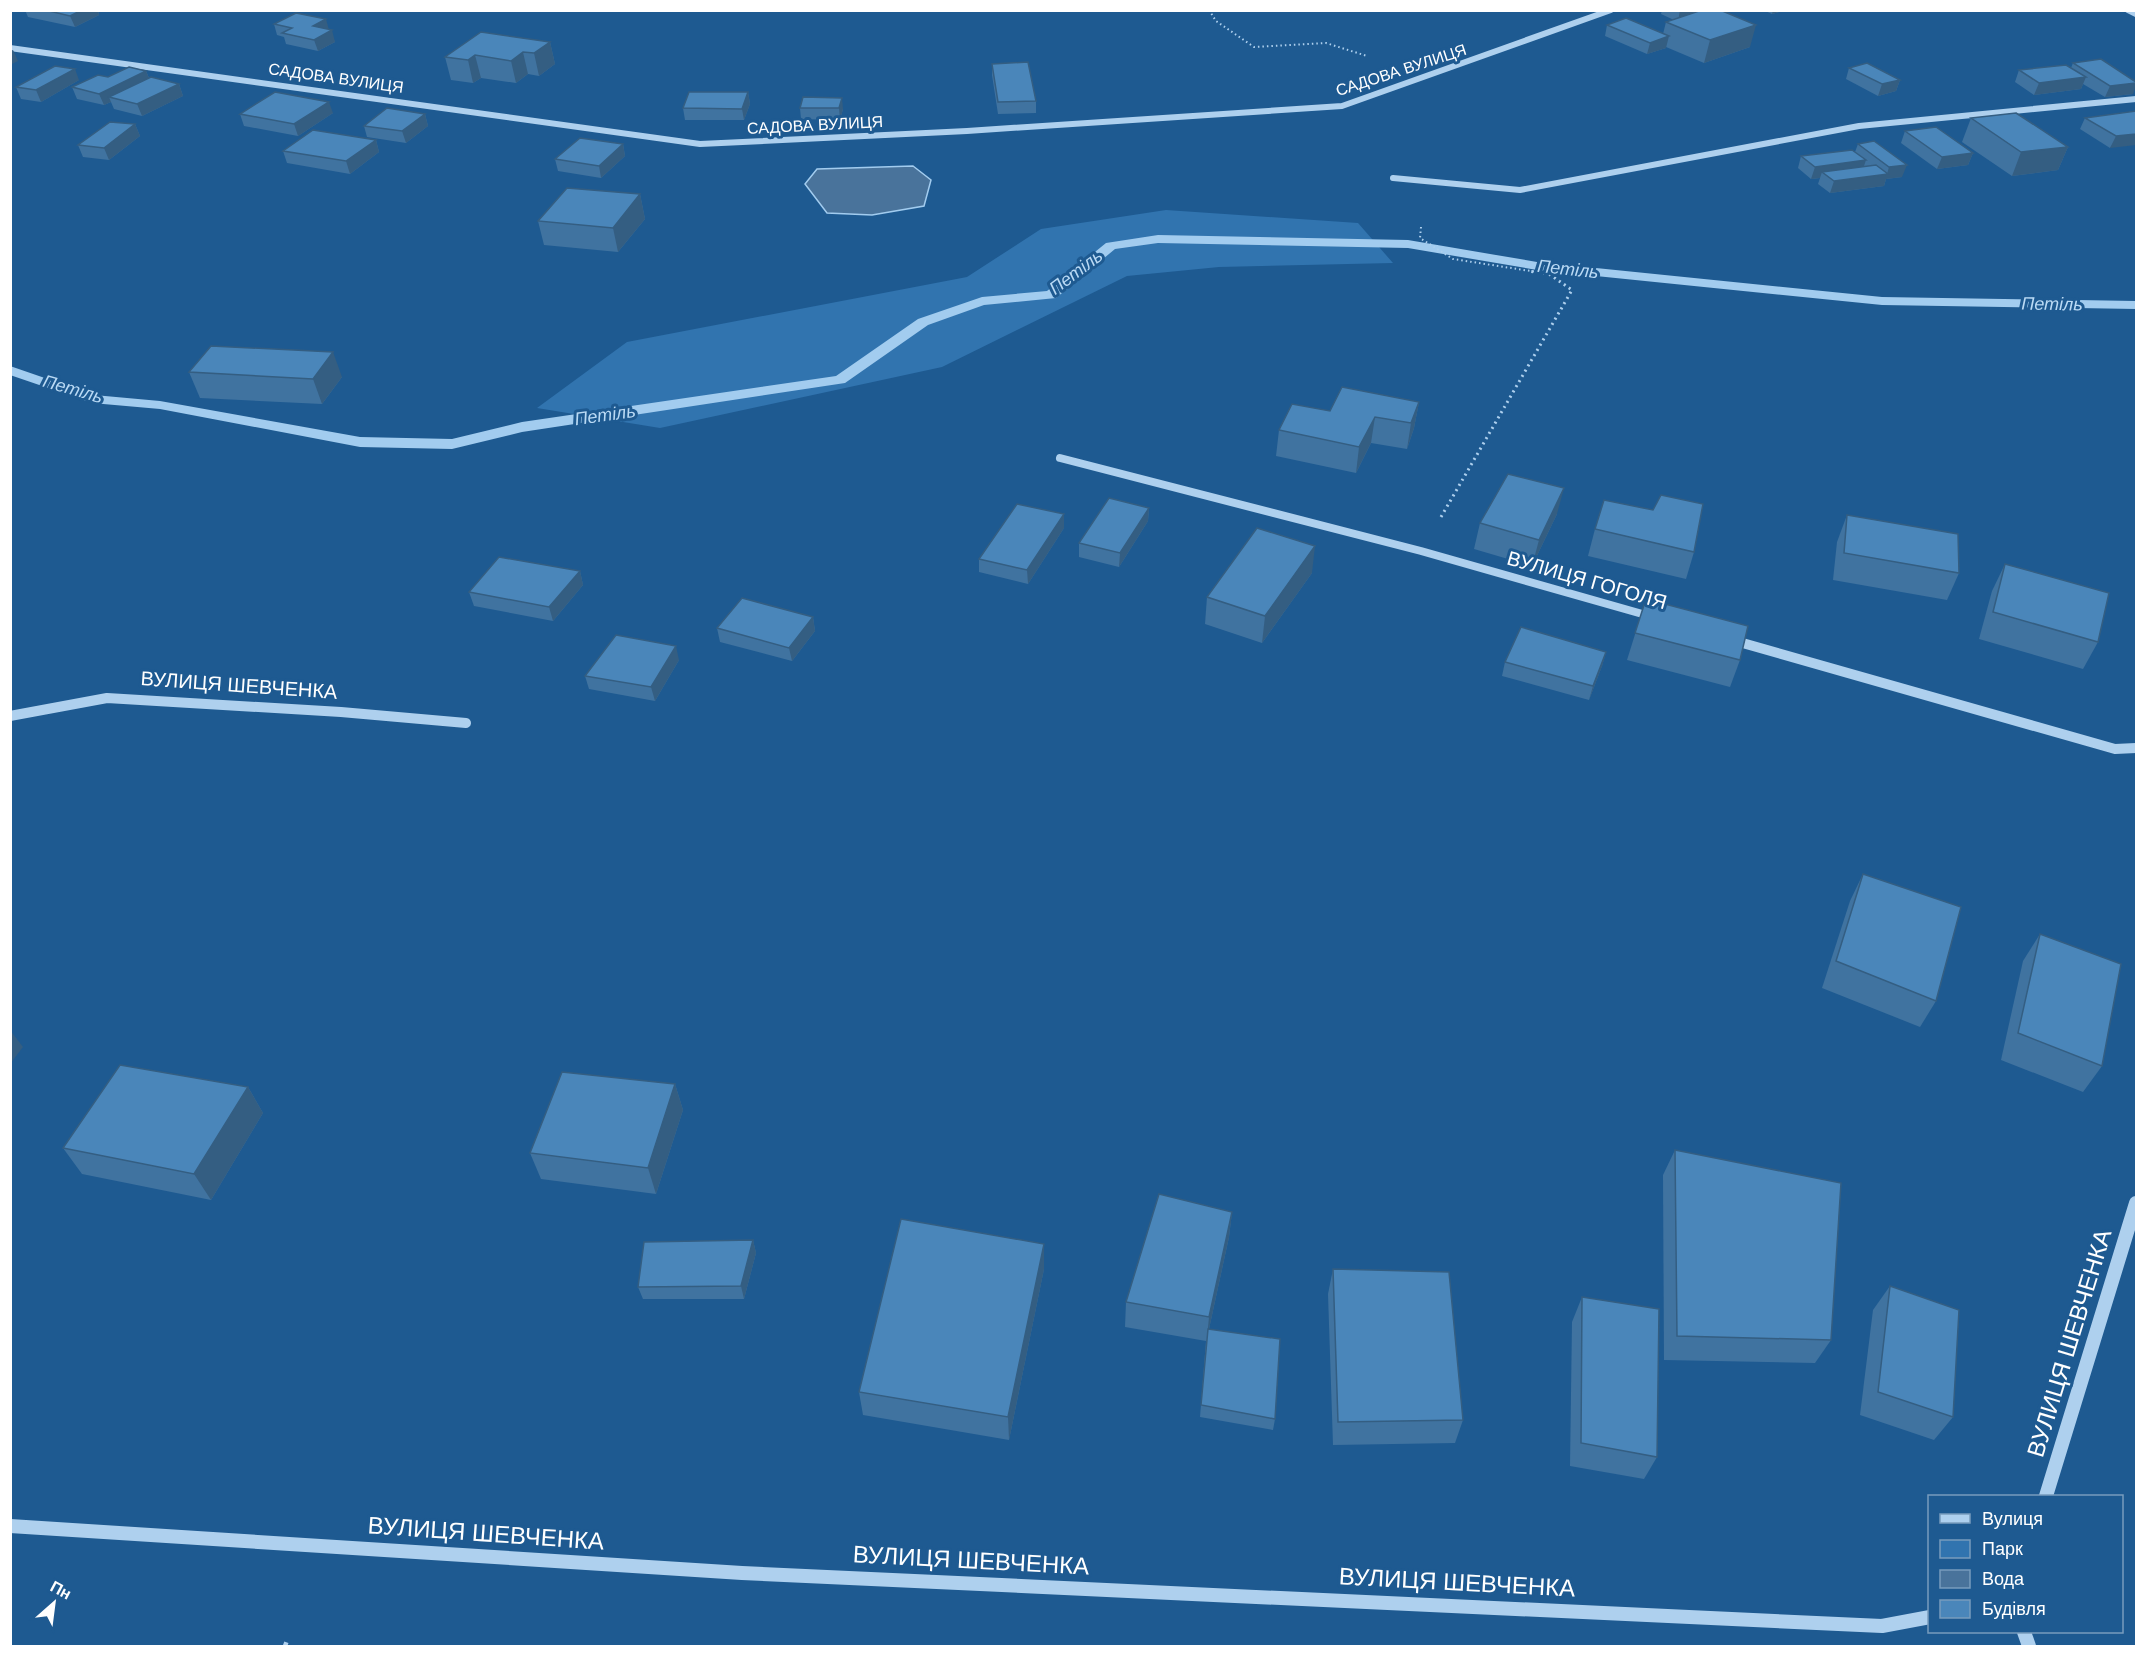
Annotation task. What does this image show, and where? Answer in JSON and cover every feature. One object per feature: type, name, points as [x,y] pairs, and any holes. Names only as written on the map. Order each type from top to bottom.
[{"type":"street","name":"САДОВА ВУЛИЦЯ","points":[[10,48],[700,144],[967,132],[1342,106],[1611,10]]},
{"type":"street","points":[[2128,10],[2136,14]]},
{"type":"street","points":[[1393,178],[1520,190],[1859,126],[2136,99]]},
{"type":"street","name":"ВУЛИЦЯ ГОГОЛЯ","points":[[1060,458],[1421,551],[1660,619]]},
{"type":"street","points":[[1717,635],[2115,749],[2136,748]]},
{"type":"street","name":"ВУЛИЦЯ ШЕВЧЕНКА","points":[[10,716],[107,698],[341,712],[466,723]]},
{"type":"street","name":"ВУЛИЦЯ ШЕВЧЕНКА","points":[[2047,1495],[2136,1203]]},
{"type":"street","name":"ВУЛИЦЯ ШЕВЧЕНКА","points":[[10,1526],[766,1574],[1881,1626],[1928,1617]]},
{"type":"path","points":[[1209,10],[1216,21],[1254,47],[1326,42],[1428,77]]},
{"type":"path","points":[[1421,227],[1420,238],[1453,259],[1549,274],[1572,290],[1421,551]]},
{"type":"path","points":[[285,1647],[288,1638]]},
{"type":"green space","points":[[1166,210],[1358,223],[1393,263],[1219,267],[1127,276],[942,367],[660,428],[537,408],[627,342],[967,277],[1041,229]]},
{"type":"water","points":[[913,166],[931,180],[924,206],[872,215],[827,213],[805,184],[817,169]]},
{"type":"building","points":[[45,10],[82,10],[70,16]]},
{"type":"building","points":[[1702,10],[1720,10],[1756,25],[1710,40],[1666,22]]},
{"type":"building","points":[[296,13],[326,19],[313,26],[332,30],[314,40],[282,33],[292,28],[274,24]]},
{"type":"building","points":[[1626,18],[1669,36],[1650,43],[1607,25]]},
{"type":"building","points":[[481,32],[550,42],[534,53],[523,52],[511,61],[475,55],[468,60],[445,57]]},
{"type":"building","points":[[2101,59],[2136,83],[2110,86],[2073,63]]},
{"type":"building","points":[[1028,62],[1036,101],[998,102],[992,64]]},
{"type":"building","points":[[1867,63],[1900,80],[1882,84],[1849,68]]},
{"type":"building","points":[[2066,65],[2086,77],[2039,83],[2019,70]]},
{"type":"building","points":[[55,66],[75,69],[36,90],[16,87]]},
{"type":"building","points":[[129,67],[146,71],[99,94],[72,87],[98,75],[108,77]]},
{"type":"building","points":[[151,77],[179,84],[137,104],[109,97]]},
{"type":"building","points":[[275,92],[329,102],[294,124],[240,114]]},
{"type":"building","points":[[689,92],[748,92],[742,109],[683,108]]},
{"type":"building","points":[[803,97],[842,98],[839,108],[800,108]]},
{"type":"building","points":[[387,108],[425,114],[402,131],[364,126]]},
{"type":"building","points":[[2136,111],[2136,134],[2116,136],[2085,118]]},
{"type":"building","points":[[2016,113],[2068,147],[2021,152],[1971,118]]},
{"type":"building","points":[[110,122],[135,124],[104,148],[78,145]]},
{"type":"building","points":[[1936,127],[1973,153],[1942,157],[1905,131]]},
{"type":"building","points":[[313,130],[376,140],[346,161],[283,151]]},
{"type":"building","points":[[580,138],[623,144],[599,166],[555,159]]},
{"type":"building","points":[[1874,141],[1907,165],[1889,167],[1858,144]]},
{"type":"building","points":[[1852,150],[1866,160],[1815,167],[1801,156]]},
{"type":"building","points":[[1876,165],[1888,174],[1834,181],[1822,172]]},
{"type":"building","points":[[567,188],[640,194],[613,228],[538,221]]},
{"type":"building","points":[[211,346],[333,352],[313,379],[189,372]]},
{"type":"building","points":[[1342,387],[1419,402],[1411,423],[1375,417],[1359,447],[1279,430],[1292,404],[1330,411]]},
{"type":"building","points":[[1508,474],[1564,488],[1539,540],[1480,523]]},
{"type":"building","points":[[1661,495],[1703,504],[1694,552],[1595,529],[1604,500],[1653,510]]},
{"type":"building","points":[[1109,498],[1149,508],[1120,553],[1079,543]]},
{"type":"building","points":[[1017,504],[1064,514],[1027,570],[979,559]]},
{"type":"building","points":[[1847,515],[1958,534],[1959,573],[1844,553]]},
{"type":"building","points":[[1257,528],[1315,546],[1265,616],[1207,597]]},
{"type":"building","points":[[499,557],[580,571],[549,607],[469,592]]},
{"type":"building","points":[[2005,564],[2109,593],[2098,642],[1993,612]]},
{"type":"building","points":[[742,598],[813,617],[789,648],[717,628]]},
{"type":"building","points":[[1646,599],[1748,626],[1740,660],[1635,633]]},
{"type":"building","points":[[1521,627],[1606,652],[1593,686],[1505,662]]},
{"type":"building","points":[[616,635],[676,646],[651,687],[585,676]]},
{"type":"building","points":[[1863,874],[1961,907],[1936,1001],[1836,961]]},
{"type":"building","points":[[2040,934],[2121,964],[2102,1066],[2018,1033]]},
{"type":"building","points":[[120,1065],[248,1087],[194,1174],[63,1148]]},
{"type":"building","points":[[562,1072],[675,1084],[648,1168],[530,1153]]},
{"type":"building","points":[[1675,1150],[1841,1183],[1831,1340],[1677,1336]]},
{"type":"building","points":[[1159,1194],[1232,1212],[1209,1317],[1126,1302]]},
{"type":"building","points":[[901,1219],[1044,1244],[1008,1417],[859,1392]]},
{"type":"building","points":[[753,1240],[741,1286],[638,1287],[644,1242]]},
{"type":"building","points":[[1333,1269],[1449,1272],[1463,1420],[1338,1422]]},
{"type":"building","points":[[1890,1286],[1959,1310],[1953,1417],[1878,1392]]},
{"type":"building","points":[[1582,1297],[1659,1309],[1657,1457],[1581,1443]]},
{"type":"building","points":[[1208,1329],[1280,1339],[1275,1419],[1201,1405]]},
{"type":"waterway","name":"Петіль","points":[[10,370],[92,399],[160,405],[360,442],[452,444],[522,427],[840,380],[923,322],[982,301],[1051,295],[1111,246],[1158,239],[1408,244],[1537,266],[1882,301],[2136,305]]}]
